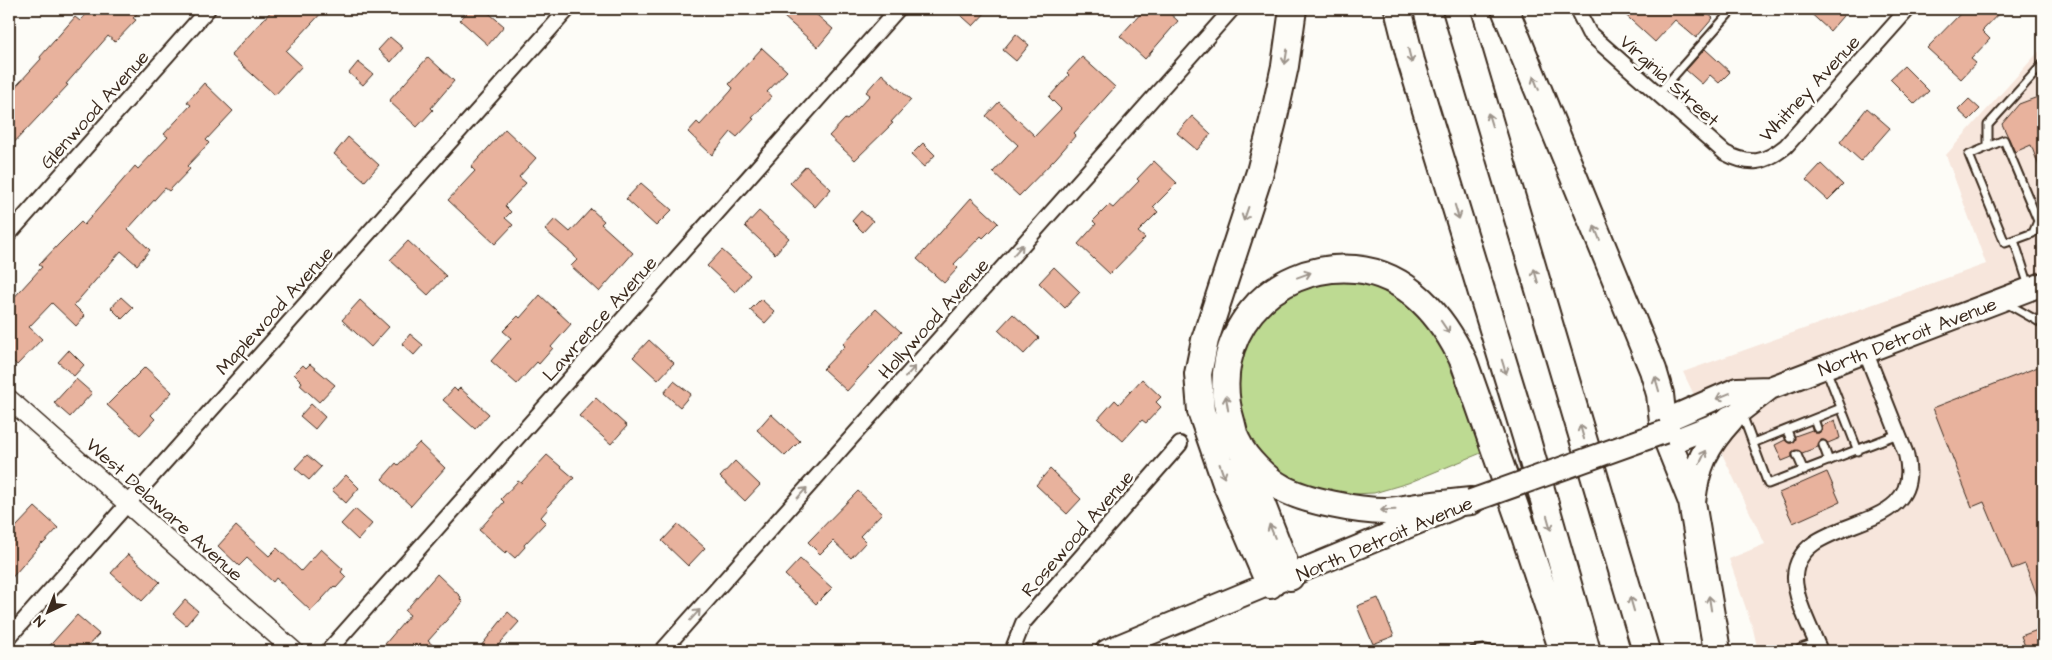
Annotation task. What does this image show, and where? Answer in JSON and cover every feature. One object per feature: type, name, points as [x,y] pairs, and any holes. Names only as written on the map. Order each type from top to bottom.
[{"type":"highway","points":[[1280,581],[1226,483],[1201,410],[1198,374],[1205,340],[1265,155],[1285,66],[1293,9]]},
{"type":"highway","points":[[1398,9],[1411,61],[1526,438],[1587,651]]},
{"type":"highway","points":[[1456,9],[1646,651]]},
{"type":"highway","points":[[1505,9],[1653,370],[1660,394],[1664,432],[1692,502],[1717,651]]},
{"type":"highway","points":[[1280,581],[1229,414],[1224,383],[1231,347],[1245,320],[1264,297],[1293,278],[1315,270],[1337,268],[1368,270],[1394,280],[1419,298],[1440,319],[1453,339],[1464,362],[1563,651]]},
{"type":"highway","points":[[1692,502],[1694,480],[1703,456],[1716,434],[1735,415]]},
{"type":"highway","points":[[1238,444],[1261,472],[1283,489],[1308,498],[1340,505],[1385,511],[1471,501]]},
{"type":"main road","name":"North Detroit Avenue","points":[[1107,651],[1471,501],[1664,432],[1671,418],[1737,390],[1770,388],[2037,286]]},
{"type":"main road","name":"North Detroit Avenue","points":[[1664,432],[1679,439],[1735,415],[1770,388]]},
{"type":"street","name":"Glenwood Avenue","points":[[9,234],[208,9]]},
{"type":"street","name":"Maplewood Avenue","points":[[9,637],[568,9]]},
{"type":"street","name":"Lawrence Avenue","points":[[328,651],[898,9]]},
{"type":"street","name":"Hollywood Avenue","points":[[662,651],[1232,9]]},
{"type":"street","name":"Virginia Street","points":[[1577,9],[1589,33],[1725,153],[1741,161],[1752,162]]},
{"type":"street","name":"Whitney Avenue","points":[[1752,162],[1772,157],[1786,146],[1908,9]]},
{"type":"street","points":[[1803,651],[1819,648],[1798,597],[1795,578],[1797,564],[1818,540],[1892,508],[1899,500],[1905,488],[1909,466],[1866,352]]},
{"type":"street","name":"West Delaware Avenue","points":[[9,398],[294,651]]},
{"type":"street","name":"Rosewood Avenue","points":[[1012,651],[1023,623],[1180,444]]},
{"type":"lane","points":[[1658,94],[1734,9]]},
{"type":"lane","points":[[1988,147],[1988,125],[2043,64]]},
{"type":"lane","points":[[2004,140],[2038,221],[2033,233],[2014,240],[2005,243],[1969,155],[2004,140]]},
{"type":"lane","points":[[2014,240],[2037,286]]},
{"type":"lane","points":[[2002,300],[2043,324]]},
{"type":"lane","points":[[1826,368],[1858,451]]},
{"type":"lane","points":[[1753,443],[1841,408]]},
{"type":"lane","points":[[1735,415],[1753,443],[1768,484],[1858,451],[1898,434]]},
{"type":"lane","points":[[1814,419],[1817,428]]},
{"type":"lane","points":[[1786,430],[1790,438]]},
{"type":"lane","points":[[1823,445],[1829,462]]},
{"type":"lane","points":[[1797,455],[1804,471]]},
{"type":"lane","points":[[1473,651],[1485,649],[1495,651]]},
{"type":"shaded area","points":[[2043,47],[2043,651],[1758,651],[1753,629],[1729,559],[1765,544],[1683,372],[1986,264],[1946,155]]},
{"type":"green space","points":[[1365,278],[1416,303],[1452,359],[1449,366],[1486,451],[1408,483],[1374,493],[1334,495],[1301,485],[1277,472],[1253,448],[1239,417],[1237,354],[1249,329],[1299,284]]},
{"type":"building","points":[[91,9],[142,9],[133,18],[136,20],[115,42],[108,36],[66,84],[68,85],[9,148],[9,94],[41,59],[40,57],[75,17],[80,21]]},
{"type":"building","points":[[273,9],[325,9],[286,51],[302,66],[275,95],[231,55]]},
{"type":"building","points":[[470,9],[484,9],[504,26],[488,45],[460,20]]},
{"type":"building","points":[[791,9],[810,9],[833,29],[818,47],[784,17]]},
{"type":"building","points":[[954,9],[989,9],[973,26]]},
{"type":"building","points":[[1145,9],[1165,9],[1178,21],[1145,59],[1120,36]]},
{"type":"building","points":[[1619,9],[1702,9],[1713,18],[1696,38],[1675,20],[1655,42]]},
{"type":"building","points":[[1806,9],[1849,9],[1830,31]]},
{"type":"building","points":[[1965,9],[2003,9],[1982,31],[1990,39],[1971,59],[1976,63],[1961,79],[1927,48]]},
{"type":"building","points":[[1016,34],[1029,45],[1016,61],[1003,50]]},
{"type":"building","points":[[390,37],[403,48],[391,62],[378,50]]},
{"type":"building","points":[[762,48],[787,71],[767,92],[772,96],[752,118],[754,119],[737,137],[731,132],[712,155],[688,132],[697,122],[700,125],[731,91],[733,88],[729,84]]},
{"type":"building","points":[[1705,49],[1730,72],[1719,83],[1710,75],[1702,84],[1686,70]]},
{"type":"building","points":[[428,57],[454,81],[431,108],[433,110],[417,127],[389,101]]},
{"type":"building","points":[[1082,57],[1115,87],[1074,133],[1076,135],[1056,158],[1019,196],[993,172],[1018,145],[986,116],[999,102],[1035,136],[1061,109],[1049,97]]},
{"type":"building","points":[[358,62],[373,74],[363,85],[349,73]]},
{"type":"building","points":[[1904,66],[1929,91],[1915,104],[1890,79]]},
{"type":"building","points":[[882,74],[911,100],[891,122],[893,123],[855,160],[829,136],[870,95],[866,92]]},
{"type":"building","points":[[204,83],[233,111],[206,140],[209,143],[187,166],[190,169],[169,191],[165,188],[128,229],[150,250],[137,265],[121,251],[74,305],[85,316],[76,326],[52,303],[29,327],[42,339],[17,365],[9,357],[9,303],[42,267],[39,265],[58,245],[81,222],[84,225],[135,166],[138,169],[168,137],[164,134],[191,105],[187,102]]},
{"type":"building","points":[[2043,95],[2042,174],[2031,145],[2015,152],[2002,124],[2019,104]]},
{"type":"building","points":[[1969,99],[1980,109],[1969,120],[1958,110]]},
{"type":"building","points":[[1867,108],[1890,128],[1861,161],[1840,142]]},
{"type":"building","points":[[1192,116],[1211,134],[1197,150],[1177,133]]},
{"type":"building","points":[[505,129],[536,158],[519,177],[526,183],[505,206],[511,212],[505,218],[513,225],[495,244],[448,200],[475,171],[471,167]]},
{"type":"building","points":[[348,137],[379,165],[365,181],[334,154]]},
{"type":"building","points":[[923,143],[935,155],[924,167],[911,155]]},
{"type":"building","points":[[1154,161],[1177,183],[1153,207],[1158,212],[1138,232],[1145,238],[1110,274],[1078,244],[1096,224],[1093,221],[1109,205],[1113,208],[1139,181],[1137,179]]},
{"type":"building","points":[[1821,164],[1843,185],[1828,200],[1806,180]]},
{"type":"building","points":[[806,166],[831,189],[815,207],[790,183]]},
{"type":"building","points":[[641,183],[672,210],[656,226],[626,199]]},
{"type":"building","points":[[971,198],[998,223],[983,238],[981,236],[954,264],[958,268],[944,283],[917,259]]},
{"type":"building","points":[[591,209],[604,221],[601,224],[633,253],[599,292],[571,266],[577,260],[573,254],[545,230],[555,219],[570,232]]},
{"type":"building","points":[[759,211],[789,238],[775,254],[745,226]]},
{"type":"building","points":[[861,211],[873,221],[863,232],[852,221]]},
{"type":"building","points":[[408,241],[446,276],[428,295],[390,260]]},
{"type":"building","points":[[722,250],[750,275],[735,292],[707,266]]},
{"type":"building","points":[[1054,267],[1080,292],[1065,308],[1039,283]]},
{"type":"building","points":[[540,295],[571,324],[539,364],[537,362],[517,384],[491,361],[511,338],[503,331],[518,316],[520,318]]},
{"type":"building","points":[[121,297],[133,308],[122,319],[111,308]]},
{"type":"building","points":[[761,299],[775,312],[765,323],[750,310]]},
{"type":"building","points":[[360,300],[389,327],[371,347],[342,320]]},
{"type":"building","points":[[876,309],[901,332],[847,391],[823,369],[845,346],[843,344]]},
{"type":"building","points":[[1013,314],[1039,338],[1024,354],[998,330]]},
{"type":"building","points":[[410,334],[423,345],[414,355],[402,344]]},
{"type":"building","points":[[649,340],[674,363],[658,380],[633,357]]},
{"type":"building","points":[[69,350],[84,365],[74,376],[58,362]]},
{"type":"building","points":[[310,364],[335,385],[319,402],[300,385],[302,382],[294,374],[303,365],[306,368]]},
{"type":"building","points":[[2043,365],[2042,608],[2025,564],[2012,569],[1984,502],[1972,507],[1933,408]]},
{"type":"building","points":[[145,367],[172,392],[151,415],[155,419],[140,435],[107,405]]},
{"type":"building","points":[[76,379],[92,393],[70,417],[54,403]]},
{"type":"building","points":[[1142,379],[1161,397],[1156,402],[1161,407],[1146,423],[1142,420],[1123,441],[1098,419],[1115,400],[1119,404]]},
{"type":"building","points":[[674,381],[691,394],[680,407],[664,393]]},
{"type":"building","points":[[454,388],[457,391],[460,388],[489,414],[475,429],[443,400]]},
{"type":"building","points":[[596,398],[627,426],[611,444],[579,416]]},
{"type":"building","points":[[311,404],[325,417],[315,429],[300,416]]},
{"type":"building","points":[[771,414],[800,441],[785,456],[757,430]]},
{"type":"building","points":[[1835,420],[1840,438],[1828,443],[1821,440],[1818,447],[1802,453],[1795,450],[1792,452],[1792,457],[1782,461],[1775,445],[1785,440],[1792,443],[1795,436],[1812,430],[1815,433],[1819,433],[1822,430],[1822,426]]},
{"type":"building","points":[[419,443],[445,468],[411,506],[382,479],[396,463],[398,465]]},
{"type":"building","points":[[307,455],[321,467],[309,480],[295,468]]},
{"type":"building","points":[[547,455],[574,478],[547,507],[548,509],[541,517],[546,522],[524,545],[525,547],[515,558],[507,551],[505,553],[479,530],[504,502],[501,499],[518,481],[521,483]]},
{"type":"building","points":[[735,461],[760,485],[745,501],[720,477]]},
{"type":"building","points":[[1050,469],[1081,499],[1067,514],[1036,485]]},
{"type":"building","points":[[1827,472],[1840,502],[1793,523],[1779,493]]},
{"type":"building","points":[[346,475],[359,488],[346,503],[332,490]]},
{"type":"building","points":[[858,491],[882,513],[860,536],[866,542],[851,558],[833,541],[820,554],[808,542]]},
{"type":"building","points":[[35,507],[58,528],[42,543],[9,581],[9,521],[16,527]]},
{"type":"building","points":[[355,509],[372,524],[358,540],[341,524]]},
{"type":"building","points":[[678,524],[705,548],[688,566],[662,541]]},
{"type":"building","points":[[236,526],[269,556],[277,548],[301,571],[321,549],[343,569],[341,572],[346,577],[336,588],[334,586],[311,611],[276,578],[273,582],[247,558],[239,566],[218,546]]},
{"type":"building","points":[[128,554],[160,582],[142,601],[111,573]]},
{"type":"building","points":[[800,559],[832,588],[816,604],[785,575]]},
{"type":"building","points":[[437,574],[461,597],[460,599],[463,602],[428,641],[440,651],[379,651],[410,615],[405,611]]},
{"type":"building","points":[[1378,598],[1394,636],[1373,644],[1357,606]]},
{"type":"building","points":[[185,600],[198,611],[186,625],[173,614]]},
{"type":"building","points":[[508,612],[519,622],[493,651],[477,651]]},
{"type":"building","points":[[77,615],[99,634],[83,651],[45,651]]},
{"type":"building","points":[[2043,628],[2043,651],[2027,651],[2021,636]]}]
